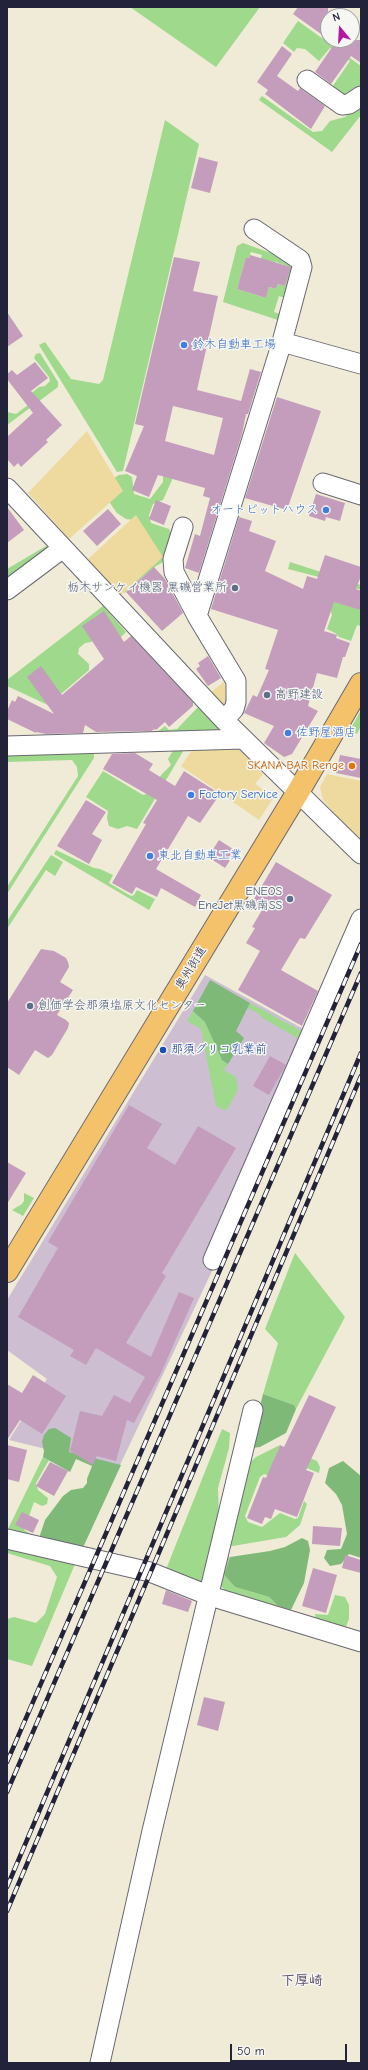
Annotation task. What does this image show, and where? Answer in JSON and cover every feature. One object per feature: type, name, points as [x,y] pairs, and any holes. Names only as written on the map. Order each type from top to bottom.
[{"type":"main road","name":"奥州街道","points":[[7,1271],[298,792],[361,684]]},
{"type":"street","points":[[307,80],[342,105],[349,104],[361,96]]},
{"type":"street","points":[[197,616],[282,342],[302,267],[300,260],[254,229]]},
{"type":"street","points":[[282,342],[361,364]]},
{"type":"street","points":[[323,483],[361,495]]},
{"type":"street","points":[[7,488],[224,720],[330,821],[361,854]]},
{"type":"street","points":[[182,527],[173,559],[174,572],[197,616],[236,681],[236,702],[234,709],[224,720]]},
{"type":"street","points":[[7,590],[63,548]]},
{"type":"street","points":[[7,746],[243,739]]},
{"type":"street","points":[[213,1260],[361,919]]},
{"type":"street","points":[[100,2063],[152,1831],[210,1596],[253,1410]]},
{"type":"street","points":[[7,1540],[146,1570],[210,1596],[361,1642]]},
{"type":"shaded area","points":[[205,975],[307,1031],[204,1263],[213,1269],[119,1467],[9,1440],[47,1379],[7,1350],[7,1300]]},
{"type":"green space","points":[[130,7],[260,7],[216,67]]},
{"type":"green space","points":[[298,21],[320,37],[320,48],[330,48],[319,61],[305,49],[297,48],[294,52],[283,43]]},
{"type":"green space","points":[[330,48],[336,48],[361,66],[361,89],[348,99],[330,90],[350,61]]},
{"type":"green space","points":[[262,96],[313,132],[322,131],[330,121],[345,117],[361,102],[361,115],[332,152],[259,100]]},
{"type":"green space","points":[[165,120],[199,144],[123,471],[117,472],[39,345],[45,342],[71,379],[99,384],[103,380]]},
{"type":"green space","points":[[243,243],[296,262],[288,299],[279,296],[274,312],[283,315],[281,321],[223,302],[237,246]],"holes":[[[251,252],[262,255],[260,261],[276,262],[290,267],[285,286],[278,284],[276,289],[269,287],[266,298],[237,289],[246,257],[249,258]]]},
{"type":"green space","points":[[40,353],[58,382],[58,387],[7,425],[7,412],[16,414],[28,405],[24,399],[39,387],[45,386],[50,381],[49,377],[34,358],[36,354]]},
{"type":"green space","points":[[172,472],[172,480],[163,500],[153,504],[149,515],[151,523],[169,529],[172,535],[165,561],[156,566],[124,593],[121,589],[135,520],[126,519],[117,513],[112,506],[108,499],[109,481],[119,475],[127,474],[132,477],[134,494],[150,499],[163,482],[163,474]]},
{"type":"green space","points":[[46,546],[51,550],[7,584],[7,569]]},
{"type":"green space","points":[[290,562],[361,585],[361,590],[337,582],[361,610],[361,626],[357,625],[351,641],[339,637],[327,629],[332,615],[319,577],[288,569]]},
{"type":"green space","points":[[103,606],[126,632],[115,643],[102,634],[79,648],[78,654],[89,664],[89,670],[48,705],[7,686],[7,680]]},
{"type":"green space","points":[[199,706],[223,731],[161,736],[157,732],[165,726],[169,730],[177,729]]},
{"type":"green space","points":[[361,710],[361,726],[357,734],[350,730]]},
{"type":"green space","points":[[94,748],[94,758],[7,894],[7,887],[78,776],[77,767],[72,760],[7,762],[7,750]]},
{"type":"green space","points":[[185,748],[137,829],[127,826],[118,829],[109,826],[107,818],[108,811],[86,797],[103,771],[143,795],[149,793],[162,774],[171,765],[168,759],[174,749]]},
{"type":"green space","points":[[56,850],[94,868],[113,875],[109,883],[131,896],[134,895],[137,890],[155,899],[149,910],[54,854]]},
{"type":"green space","points":[[51,855],[63,862],[55,876],[46,870],[7,929],[7,921]]},
{"type":"green space","points":[[210,980],[250,1003],[236,1031],[244,1038],[228,1064],[222,1060],[205,1022],[193,1011]]},
{"type":"green space","points":[[250,1003],[305,1033],[301,1040],[248,1008]]},
{"type":"green space","points":[[193,1011],[205,1022],[222,1060],[228,1064],[224,1070],[236,1077],[238,1090],[226,1111],[216,1106],[201,1029],[187,1021]]},
{"type":"green space","points":[[24,1193],[34,1198],[23,1216],[12,1210],[22,1204],[24,1201]]},
{"type":"green space","points":[[295,1253],[345,1317],[296,1409],[294,1405],[263,1394],[278,1343],[265,1329]]},
{"type":"green space","points":[[263,1394],[294,1405],[296,1409],[286,1433],[260,1447],[252,1448],[252,1438]]},
{"type":"green space","points":[[55,1428],[71,1438],[69,1452],[121,1465],[80,1554],[42,1543],[40,1535],[45,1520],[63,1496],[71,1490],[83,1488],[87,1483],[92,1466],[76,1459],[70,1472],[43,1457],[44,1451],[42,1442],[44,1435],[49,1429]]},
{"type":"green space","points":[[222,1429],[230,1433],[229,1448],[218,1488],[219,1518],[206,1580],[194,1586],[163,1577]]},
{"type":"green space","points":[[280,1445],[273,1462],[282,1467],[290,1450],[317,1461],[320,1467],[319,1473],[291,1462],[282,1481],[264,1474],[260,1477],[245,1516],[248,1522],[262,1527],[280,1513],[295,1519],[298,1518],[304,1501],[307,1504],[300,1525],[286,1537],[227,1547],[249,1463],[256,1457]]},
{"type":"green space","points":[[43,1457],[49,1460],[36,1483],[38,1490],[48,1498],[47,1504],[42,1506],[34,1502],[24,1530],[34,1536],[7,1531]]},
{"type":"green space","points":[[343,1461],[361,1476],[361,1558],[349,1554],[341,1564],[330,1566],[324,1558],[327,1550],[341,1549],[347,1534],[342,1505],[336,1494],[325,1483],[329,1468]]},
{"type":"green space","points":[[302,1538],[308,1541],[310,1550],[304,1583],[291,1610],[278,1606],[269,1597],[235,1587],[224,1575],[230,1557],[270,1551],[285,1547]]},
{"type":"green space","points":[[7,1547],[75,1564],[32,1666],[7,1659],[7,1619],[14,1617],[36,1623],[45,1614],[57,1577],[50,1566],[7,1553]]},
{"type":"green space","points":[[230,1557],[224,1575],[235,1587],[269,1597],[278,1606],[226,1592],[218,1582],[223,1559]]},
{"type":"green space","points":[[335,1595],[345,1597],[349,1605],[349,1619],[345,1629],[316,1621],[315,1614],[328,1615]]},
{"type":"sand","points":[[87,431],[123,491],[69,539],[28,493]]},
{"type":"sand","points":[[136,515],[163,557],[121,595],[87,560]]},
{"type":"sand","points":[[229,678],[231,686],[225,707],[211,692]]},
{"type":"sand","points":[[195,746],[236,746],[263,774],[255,784],[274,797],[259,820],[181,766]]},
{"type":"sand","points":[[327,774],[361,781],[361,840],[344,825],[323,800],[320,787]]},
{"type":"building","points":[[298,7],[328,7],[320,8],[320,33],[293,14]]},
{"type":"building","points":[[361,40],[361,63],[351,56],[331,84],[315,72],[332,48],[360,48]]},
{"type":"building","points":[[282,46],[292,54],[277,76],[298,91],[300,88],[325,106],[311,129],[265,94],[268,90],[257,82]]},
{"type":"building","points":[[199,157],[218,162],[210,193],[191,188]]},
{"type":"building","points":[[250,255],[291,267],[285,286],[278,284],[276,289],[269,287],[266,298],[237,289],[246,257],[249,258]]},
{"type":"building","points":[[174,257],[200,262],[193,291],[218,296],[197,390],[241,401],[250,369],[261,372],[248,414],[246,414],[242,434],[199,573],[185,568],[195,534],[200,536],[210,498],[203,496],[205,488],[158,475],[149,497],[132,490],[137,476],[125,471],[144,426],[135,424]],"holes":[[[173,406],[223,418],[214,455],[165,441]]]},
{"type":"building","points":[[7,312],[23,336],[7,347]]},
{"type":"building","points":[[35,362],[48,378],[31,391],[62,425],[46,440],[48,442],[21,467],[18,463],[14,467],[7,459],[7,437],[33,413],[7,379],[7,374],[12,370],[17,375]]},
{"type":"building","points":[[277,397],[321,411],[287,510],[245,498]]},
{"type":"building","points":[[316,494],[345,503],[340,521],[326,517],[325,521],[309,516]]},
{"type":"building","points":[[156,500],[171,506],[164,525],[149,519]]},
{"type":"building","points":[[7,507],[24,530],[7,543]]},
{"type":"building","points":[[108,509],[121,524],[97,546],[83,531]]},
{"type":"building","points":[[239,517],[252,521],[249,531],[276,541],[265,571],[303,589],[307,576],[317,579],[325,555],[361,567],[361,576],[356,589],[361,591],[361,610],[334,602],[324,631],[337,635],[336,638],[350,643],[345,657],[343,657],[337,678],[317,673],[308,706],[318,711],[292,754],[284,757],[264,743],[274,726],[244,713],[253,695],[257,697],[269,670],[265,669],[278,630],[211,609]]},
{"type":"building","points":[[154,567],[165,579],[183,613],[162,631],[126,592]]},
{"type":"building","points":[[104,611],[124,642],[131,636],[193,702],[193,706],[169,727],[165,722],[156,730],[151,731],[96,732],[85,725],[83,733],[46,734],[36,733],[7,719],[7,711],[12,700],[15,702],[18,696],[54,714],[27,677],[41,666],[62,695],[104,659],[82,626]]},
{"type":"building","points":[[208,656],[221,678],[208,686],[196,669],[200,666],[198,663]]},
{"type":"building","points":[[135,753],[153,764],[149,770],[175,786],[184,771],[220,794],[200,823],[188,816],[156,869],[201,895],[195,907],[161,888],[157,897],[136,887],[132,894],[112,883],[146,824],[143,823],[157,800],[103,769],[112,754]]},
{"type":"building","points":[[340,755],[361,759],[361,778],[336,773]]},
{"type":"building","points":[[86,800],[106,812],[92,834],[102,840],[89,864],[57,846]]},
{"type":"building","points":[[219,840],[236,851],[225,868],[208,857]]},
{"type":"building","points":[[276,862],[332,895],[305,939],[300,938],[281,970],[318,991],[302,1026],[238,990],[260,951],[246,943],[255,928],[252,927],[262,910],[251,904]]},
{"type":"building","points":[[41,949],[54,951],[66,958],[68,962],[69,967],[60,982],[73,990],[57,1015],[69,1023],[68,1028],[52,1055],[48,1058],[35,1050],[19,1075],[7,1067],[7,1003]]},
{"type":"building","points":[[270,1056],[286,1065],[269,1095],[253,1086]]},
{"type":"building","points":[[129,1105],[162,1124],[147,1148],[175,1165],[198,1126],[236,1148],[162,1273],[166,1276],[126,1343],[151,1357],[179,1292],[194,1298],[161,1373],[134,1423],[127,1420],[116,1461],[97,1456],[93,1465],[70,1451],[80,1411],[102,1416],[114,1395],[130,1403],[145,1377],[96,1348],[86,1365],[70,1356],[74,1350],[18,1317],[58,1248],[48,1242]]},
{"type":"building","points":[[7,1162],[26,1173],[7,1204]]},
{"type":"building","points":[[33,1375],[66,1396],[42,1434],[20,1420],[7,1440],[7,1384],[22,1393]]},
{"type":"building","points":[[309,1395],[336,1407],[306,1470],[314,1473],[297,1517],[275,1509],[271,1519],[265,1517],[262,1524],[247,1518],[263,1477],[266,1478],[280,1445],[284,1447]]},
{"type":"building","points":[[7,1445],[27,1450],[19,1482],[7,1479]]},
{"type":"building","points":[[50,1462],[68,1471],[54,1496],[36,1486]]},
{"type":"building","points":[[22,1512],[39,1520],[33,1533],[15,1525]]},
{"type":"building","points":[[313,1526],[342,1528],[340,1546],[312,1544]]},
{"type":"building","points":[[345,1555],[361,1560],[361,1573],[342,1568]]},
{"type":"building","points":[[313,1568],[337,1575],[326,1613],[302,1606]]},
{"type":"building","points":[[166,1590],[192,1601],[188,1612],[162,1604]]},
{"type":"building","points":[[204,1697],[225,1702],[218,1731],[197,1725]]},
{"type":"railway","points":[[7,1762],[361,944]]},
{"type":"railway","points":[[7,1792],[361,973]]},
{"type":"railway","points":[[7,1887],[361,1053]]},
{"type":"railway","points":[[7,1911],[361,1076]]},
{"type":"place","name":"鈴木自動車工場","points":[[184,345]]},
{"type":"place","name":"オートピットハウス","points":[[326,510]]},
{"type":"place","name":"栃木サンケイ機器 黒磯営業所","points":[[235,588]]},
{"type":"place","name":"高野建設","points":[[267,695]]},
{"type":"place","name":"佐野屋酒店","points":[[288,733]]},
{"type":"place","name":"SKANA BAR Renge","points":[[352,766]]},
{"type":"place","name":"Factory Service","points":[[191,795]]},
{"type":"place","name":"東北自動車工業","points":[[150,856]]},
{"type":"place","name":"ENEOS EneJet黒磯南SS","points":[[290,899]]},
{"type":"place","name":"創価学会那須塩原文化センター","points":[[30,1006]]},
{"type":"place","name":"那須グリコ乳業前","points":[[163,1050]]},
{"type":"district","name":"下厚崎","points":[[302,1981]]}]
